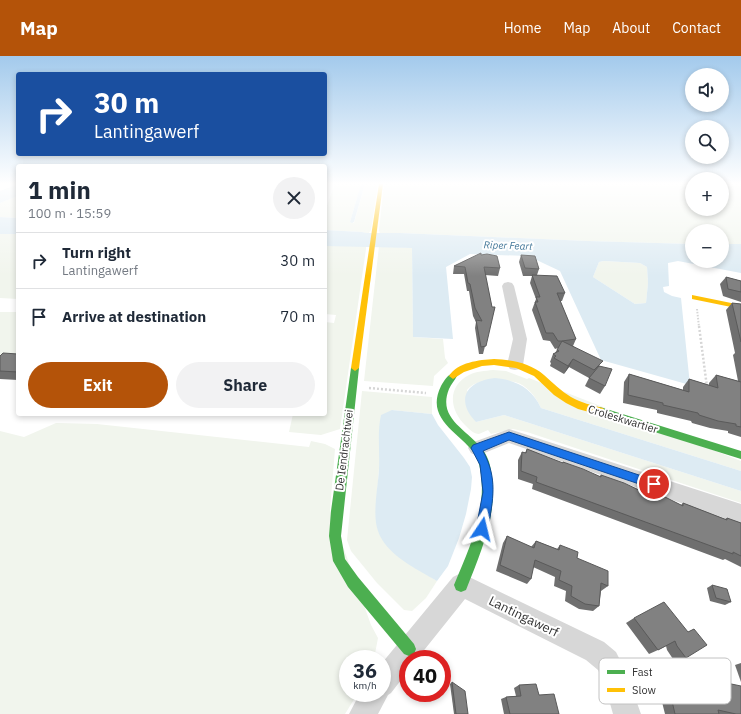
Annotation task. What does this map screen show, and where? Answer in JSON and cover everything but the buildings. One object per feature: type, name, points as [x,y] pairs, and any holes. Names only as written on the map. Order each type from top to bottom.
[{"type":"street","name":"De Iendrachtwei","points":[[376,215],[352,387],[335,536],[339,561],[353,582],[409,648]]},
{"type":"street","points":[[508,286],[520,339],[515,365]]},
{"type":"street","points":[[695,298],[741,307]]},
{"type":"street","name":"Croleskwartier","points":[[442,395],[450,378],[463,368],[482,362],[515,365],[535,373],[562,397],[576,404],[741,455]]},
{"type":"street","points":[[391,672],[409,648],[462,585],[482,529],[488,492],[485,465],[477,448],[450,426],[443,411],[442,395]]},
{"type":"street","points":[[477,448],[509,436],[741,514]]},
{"type":"street","name":"Lantingawerf","points":[[462,585],[595,651],[603,658]]},
{"type":"street","points":[[363,714],[370,702]]},
{"type":"street","name":"Lantingawerf","points":[[624,704],[627,714]]},
{"type":"path","points":[[695,298],[707,389]]},
{"type":"path","points":[[352,387],[442,395]]},
{"type":"shaded area","points":[[0,215],[16,215],[16,218],[0,217]]},
{"type":"shaded area","points":[[327,215],[352,215],[350,222],[354,223],[356,215],[373,215],[371,230],[368,234],[362,232],[327,230]]},
{"type":"shaded area","points":[[381,215],[729,216],[729,215],[741,215],[741,244],[729,244],[729,224],[685,224],[685,244],[400,233],[380,234]]},
{"type":"shaded area","points":[[0,234],[16,234],[16,299],[0,298]]},
{"type":"shaded area","points":[[327,246],[366,246],[340,429],[321,435],[289,432],[293,416],[327,416],[327,322],[334,323],[336,315],[327,314]]},
{"type":"shaded area","points":[[379,246],[412,248],[413,337],[443,339],[445,358],[448,363],[434,376],[433,386],[364,381]]},
{"type":"shaded area","points":[[599,262],[640,263],[647,267],[648,283],[646,303],[635,304],[593,277]]},
{"type":"shaded area","points":[[0,312],[16,312],[16,362],[0,362]]},
{"type":"shaded area","points":[[493,370],[506,371],[527,379],[529,378],[741,461],[741,471],[541,408],[531,392],[515,382],[478,383],[467,390],[476,422],[504,415],[741,491],[741,503],[527,432],[513,429],[491,434],[488,430],[479,434],[474,433],[466,426],[456,413],[453,399],[454,392],[462,380],[469,375]]},
{"type":"shaded area","points":[[362,391],[432,397],[432,414],[392,410],[379,468],[377,495],[390,549],[402,559],[437,581],[426,598],[412,611],[404,610],[377,583],[351,551],[347,540]]},
{"type":"shaded area","points":[[56,423],[97,424],[309,447],[311,441],[325,444],[335,449],[330,510],[371,625],[378,638],[376,650],[339,650],[339,702],[352,702],[345,714],[0,714],[0,431],[24,437]]},
{"type":"water","points":[[352,215],[356,215],[354,222],[350,222]]},
{"type":"water","points":[[0,217],[16,218],[16,234],[0,234]]},
{"type":"water","name":"Riper Feart","points":[[327,230],[366,233],[685,244],[685,262],[678,261],[668,263],[669,286],[663,287],[664,292],[681,298],[690,385],[601,360],[560,271],[528,256],[470,254],[446,267],[453,339],[413,337],[412,248],[327,246]],"holes":[[[599,262],[640,263],[647,267],[648,283],[646,303],[635,304],[593,277]]]},
{"type":"water","points":[[729,244],[741,244],[741,273],[715,268],[729,268]]},
{"type":"water","points":[[495,378],[510,381],[522,386],[533,395],[541,408],[741,471],[741,491],[504,415],[476,422],[466,406],[465,399],[467,393],[471,387],[477,383]]},
{"type":"water","points":[[392,410],[432,414],[438,425],[470,467],[472,477],[471,489],[466,514],[459,538],[448,566],[437,581],[395,554],[382,540],[376,524],[375,509],[379,469],[380,422],[381,415]]},
{"type":"traffic: fast","points":[[355,368],[337,511],[335,536],[339,561],[353,582],[409,649]]},
{"type":"traffic: fast","points":[[453,376],[446,386],[442,397],[444,414],[448,421],[480,454],[485,468],[488,493],[487,506],[481,533],[461,585]]},
{"type":"traffic: fast","points":[[600,411],[741,455]]},
{"type":"traffic: slow","points":[[355,368],[377,215]]},
{"type":"traffic: slow","points":[[695,297],[741,307]]},
{"type":"traffic: slow","points":[[453,376],[461,370],[482,363],[494,362],[518,365],[537,374],[557,393],[573,403],[600,411]]},
{"type":"route","points":[[482,529],[488,492],[485,465],[477,448],[509,436],[654,484]]}]
